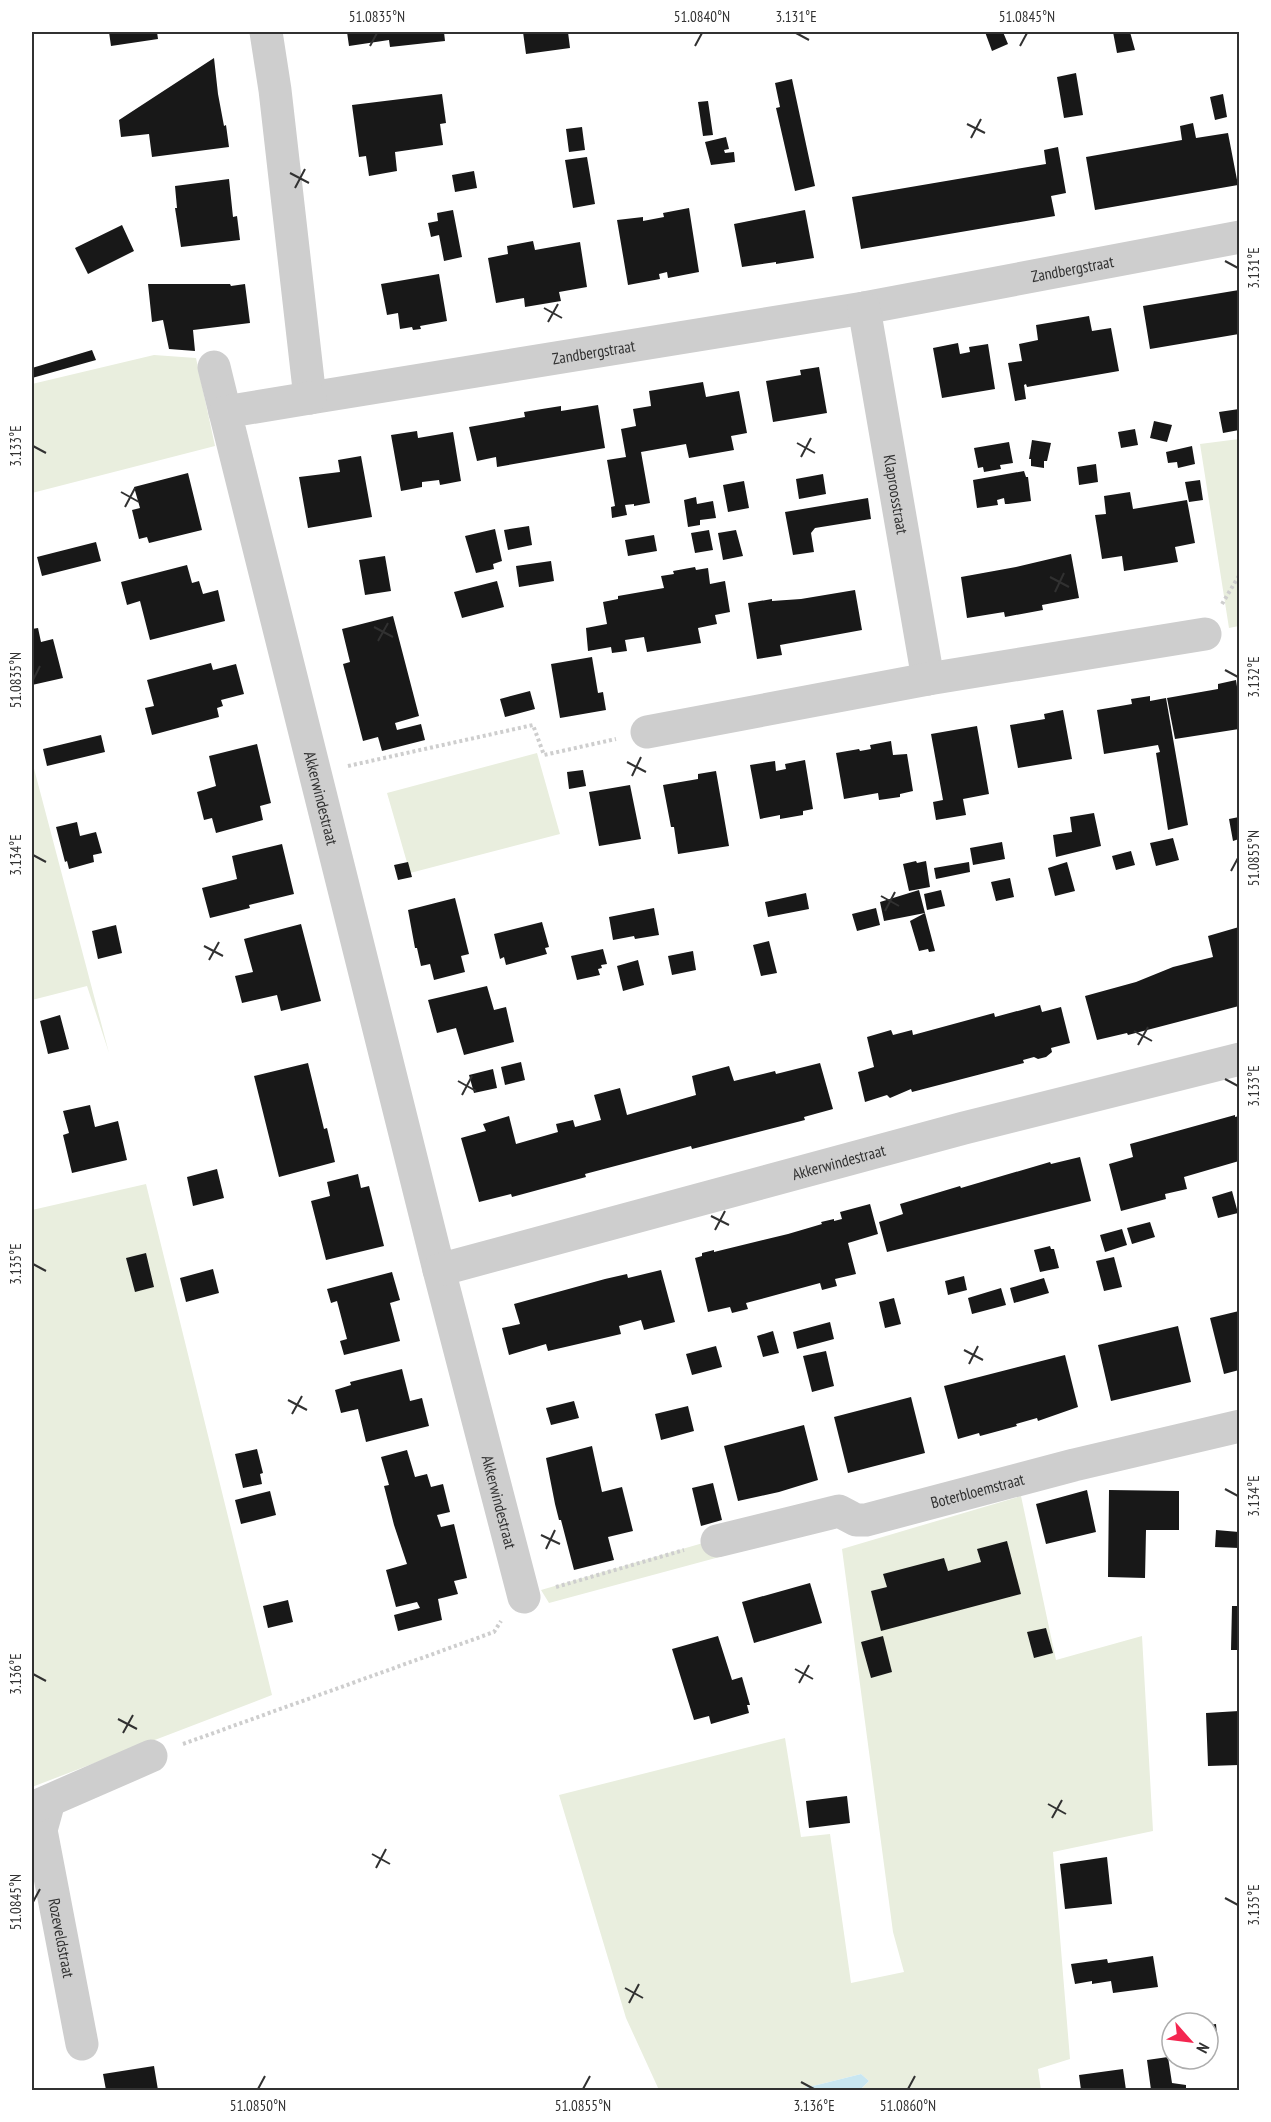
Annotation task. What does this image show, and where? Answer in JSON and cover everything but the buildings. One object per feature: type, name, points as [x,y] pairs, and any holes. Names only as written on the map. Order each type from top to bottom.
[{"type":"street","points":[[214,367],[225,412],[310,398],[275,90],[266,32]]},
{"type":"street","name":"Zandbergstraat","points":[[310,398],[864,308],[1239,237]]},
{"type":"street","name":"Klaproosstraat","points":[[864,308],[928,679]]},
{"type":"street","name":"Akkerwindestraat","points":[[225,412],[439,1270],[524,1597]]},
{"type":"street","points":[[647,732],[928,679],[1205,634]]},
{"type":"street","name":"Akkerwindestraat","points":[[439,1270],[953,1131],[1239,1059]]},
{"type":"street","name":"Boterbloemstraat","points":[[717,1541],[839,1511],[856,1520],[866,1520],[1074,1465],[1239,1426]]},
{"type":"street","name":"Rozeveldstraat","points":[[82,2044],[41,1830],[40,1804],[151,1756]]},
{"type":"path","points":[[315,774],[533,725],[544,755],[647,732]]},
{"type":"path","points":[[151,1756],[494,1632],[514,1603],[524,1597],[717,1541]]},
{"type":"green space","points":[[154,355],[196,358],[215,446],[32,493],[32,384]]},
{"type":"green space","points":[[1239,439],[1239,626],[1229,628],[1200,444]]},
{"type":"green space","points":[[537,753],[560,834],[410,873],[387,793]]},
{"type":"green space","points":[[32,761],[109,1053],[87,986],[32,1000]]},
{"type":"green space","points":[[146,1184],[272,1695],[32,1787],[32,1210]]},
{"type":"green space","points":[[1021,1496],[1056,1660],[1142,1636],[1153,1831],[1053,1852],[1070,2059],[1038,2069],[1041,2090],[860,2090],[869,2081],[861,2074],[797,2090],[659,2090],[626,2018],[559,1795],[785,1738],[801,1837],[830,1834],[851,1983],[904,1972],[893,1932],[842,1549]]},
{"type":"green space","points":[[734,1534],[738,1552],[549,1603],[541,1590]]},
{"type":"water","points":[[861,2074],[869,2081],[860,2090],[797,2090]]}]
